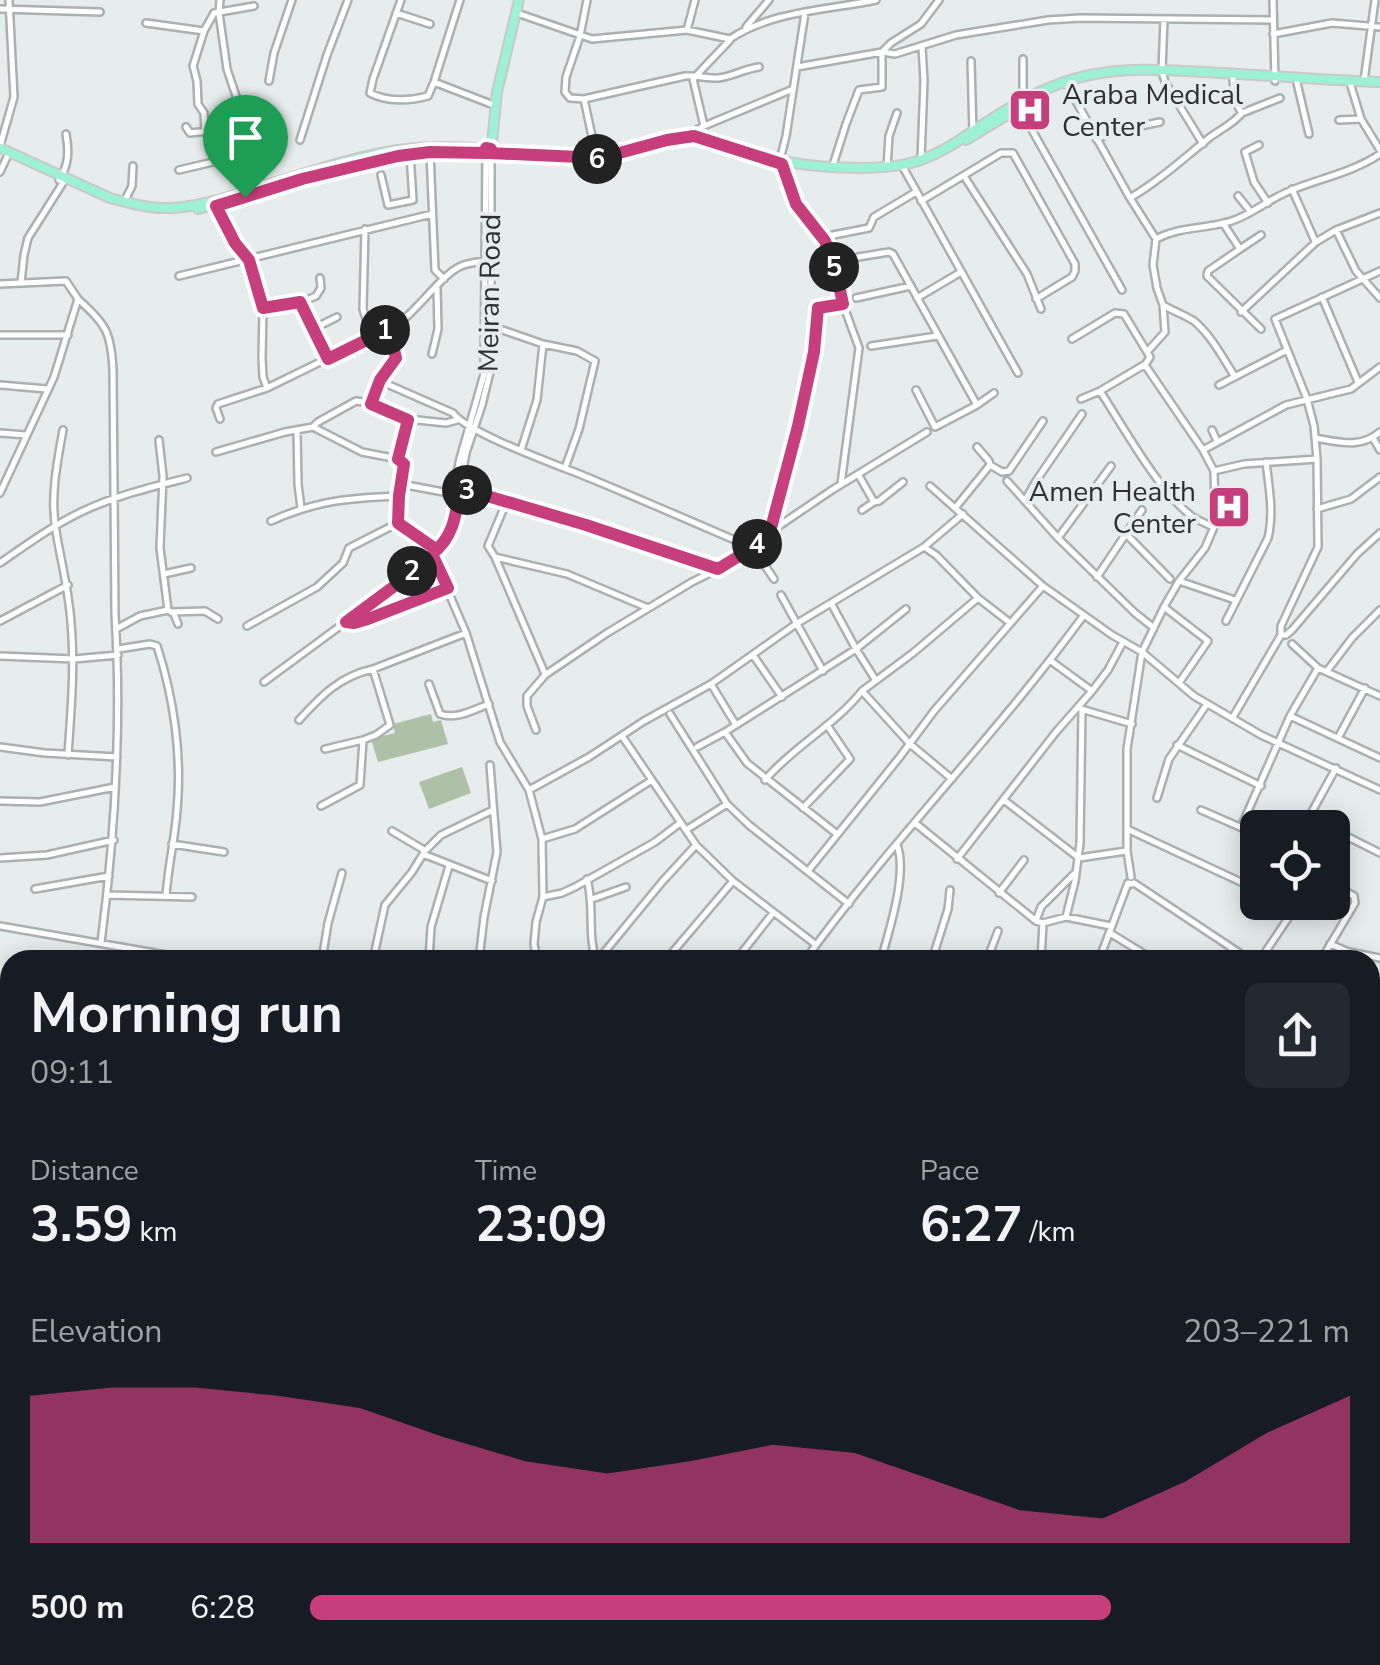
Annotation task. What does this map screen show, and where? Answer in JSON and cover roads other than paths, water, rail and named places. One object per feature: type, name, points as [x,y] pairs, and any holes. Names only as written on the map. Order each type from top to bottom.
[{"type":"main road","name":"Meiran Road","points":[[491,124],[518,0]]},
{"type":"main road","name":"Meiran Road","points":[[489,151],[491,104],[518,0]]},
{"type":"main road","points":[[117,202],[169,208],[194,205],[410,154],[489,151],[596,155],[691,133],[717,138],[781,162],[887,167],[922,160],[1054,85],[1117,71],[1351,86],[1380,84]]},
{"type":"main road","points":[[1021,104],[1067,85],[1109,76],[1163,73],[1380,84]]},
{"type":"main road","points":[[2,151],[117,202],[171,213],[216,206],[246,193],[396,150],[439,147],[601,158],[694,136],[781,162],[874,172],[904,170],[932,160],[973,132]]},
{"type":"street","points":[[0,172],[14,97],[9,0]]},
{"type":"street","points":[[220,0],[227,69],[246,126],[246,193]]},
{"type":"street","points":[[268,82],[292,0]]},
{"type":"street","points":[[300,140],[348,0]]},
{"type":"street","points":[[401,0],[370,93],[394,100],[428,96],[460,0]]},
{"type":"street","points":[[588,0],[564,90],[568,97],[584,99],[696,75],[717,78],[758,67]]},
{"type":"street","points":[[687,30],[695,0]]},
{"type":"street","points":[[754,0],[762,8]]},
{"type":"street","points":[[704,126],[693,79],[769,0]]},
{"type":"street","points":[[744,29],[770,20],[876,0]]},
{"type":"street","points":[[833,166],[859,91],[882,87],[882,52],[921,24],[940,0]]},
{"type":"street","points":[[1273,0],[1275,79]]},
{"type":"street","points":[[1364,82],[1375,0]]},
{"type":"street","points":[[205,132],[193,66],[204,31],[212,16],[254,6]]},
{"type":"street","points":[[0,9],[100,12]]},
{"type":"street","points":[[396,13],[430,24]]},
{"type":"street","points":[[516,13],[598,40],[687,30],[730,39]]},
{"type":"street","points":[[805,13],[781,162],[796,204],[823,237],[834,263],[859,348],[842,484]]},
{"type":"street","points":[[797,67],[882,52],[895,54],[968,33],[1048,20],[1273,20]]},
{"type":"street","points":[[1164,20],[1163,73],[1202,144]]},
{"type":"street","points":[[146,23],[204,31]]},
{"type":"street","points":[[1273,34],[1332,23],[1380,27]]},
{"type":"street","points":[[922,47],[922,160]]},
{"type":"street","points":[[1023,59],[1021,104],[1122,290]]},
{"type":"street","points":[[972,61],[973,132]]},
{"type":"street","points":[[1234,78],[1237,107],[1242,113]]},
{"type":"street","points":[[434,82],[491,104]]},
{"type":"street","points":[[1298,82],[1308,134]]},
{"type":"street","points":[[1067,85],[1156,239],[1154,273],[1166,326],[1147,352]]},
{"type":"street","points":[[1156,239],[1182,230],[1224,224],[1292,190],[1344,173],[1380,152],[1362,119],[1351,86]]},
{"type":"street","points":[[691,133],[793,90]]},
{"type":"street","points":[[1130,198],[1236,122],[1242,113],[1280,98]]},
{"type":"street","points":[[584,99],[596,155]]},
{"type":"street","points":[[887,167],[889,136],[897,113]]},
{"type":"street","points":[[1339,120],[1362,119]]},
{"type":"street","points":[[1096,138],[1160,122]]},
{"type":"street","points":[[186,128],[190,133],[246,126]]},
{"type":"street","points":[[21,283],[25,245],[67,166],[66,134]]},
{"type":"street","points":[[1260,145],[1244,152],[1254,182],[1268,203]]},
{"type":"street","name":"Meiran Road","points":[[433,551],[443,544],[454,525],[484,374],[489,151]]},
{"type":"street","points":[[430,152],[435,270],[444,280]]},
{"type":"street","points":[[921,201],[1001,153],[1013,153],[1074,264],[1072,277],[1036,299]]},
{"type":"street","points":[[179,170],[247,154]]},
{"type":"street","points":[[381,175],[388,205],[413,200],[410,154]]},
{"type":"street","points":[[117,202],[132,186],[134,166]]},
{"type":"street","points":[[904,170],[1018,373]]},
{"type":"street","points":[[964,176],[1026,274],[1041,308]]},
{"type":"street","name":"Meiran Road","points":[[433,551],[450,522],[459,462],[490,368],[488,182]]},
{"type":"street","points":[[1292,190],[1316,242]]},
{"type":"street","points":[[823,237],[869,228],[874,217],[916,192]]},
{"type":"street","points":[[1238,196],[1250,211]]},
{"type":"street","points":[[216,206],[235,243],[249,260],[263,308],[262,359],[267,388]]},
{"type":"street","points":[[1242,312],[1316,242],[1380,213]]},
{"type":"street","points":[[179,276],[432,214]]},
{"type":"street","points":[[1224,224],[1240,249]]},
{"type":"street","points":[[364,230],[362,309],[371,336]]},
{"type":"street","points":[[1336,230],[1356,271],[1380,298]]},
{"type":"street","points":[[1208,271],[1261,235]]},
{"type":"street","points":[[858,257],[889,252],[977,405]]},
{"type":"street","points":[[220,419],[218,404],[267,388],[389,329],[407,318],[460,267],[486,261]]},
{"type":"street","points":[[1202,263],[1207,276],[1261,329]]},
{"type":"street","points":[[1233,717],[1281,636],[1281,626],[1318,547],[1315,438],[1307,399],[1275,319],[1380,271]]},
{"type":"street","points":[[918,298],[961,272]]},
{"type":"street","points":[[263,308],[316,296],[320,292],[320,278]]},
{"type":"street","points":[[0,284],[66,281],[106,328],[111,343],[117,756],[114,840],[100,943]]},
{"type":"street","points":[[856,298],[911,286]]},
{"type":"street","points":[[432,354],[438,329],[437,287]]},
{"type":"street","points":[[1322,297],[1358,384]]},
{"type":"street","points":[[0,493],[54,377],[78,298]]},
{"type":"street","points":[[300,302],[328,359]]},
{"type":"street","points":[[770,532],[810,371],[818,308],[843,304]]},
{"type":"street","points":[[1163,305],[1202,330],[1234,377]]},
{"type":"street","points":[[1072,339],[1120,312],[1150,359],[1100,392],[1081,399]]},
{"type":"street","points":[[313,329],[337,317]]},
{"type":"street","points":[[491,326],[584,353],[595,361],[565,468]]},
{"type":"street","points":[[371,404],[380,380],[396,356],[389,329]]},
{"type":"street","points":[[0,335],[68,335]]},
{"type":"street","points":[[871,346],[938,336]]},
{"type":"street","points":[[520,450],[537,400],[544,344]]},
{"type":"street","points":[[1218,385],[1288,350]]},
{"type":"street","points":[[1103,950],[1131,881],[1126,851],[1127,749],[1142,652],[1164,607],[1205,548],[1214,527],[1214,471],[1204,450],[1145,365]]},
{"type":"street","points":[[1204,450],[1286,405],[1345,392],[1380,368]]},
{"type":"street","points":[[380,380],[453,413],[458,420],[520,450],[752,548],[774,579]]},
{"type":"street","points":[[0,385],[47,389]]},
{"type":"street","points":[[916,390],[935,427],[994,393]]},
{"type":"street","points":[[1100,392],[1152,472],[1192,516],[1214,527]]},
{"type":"street","points":[[216,452],[312,427],[353,402],[371,404],[408,420],[458,420]]},
{"type":"street","points":[[1026,500],[1082,414]]},
{"type":"street","points":[[398,459],[408,420]]},
{"type":"street","points":[[977,447],[990,466],[1009,471],[1044,421]]},
{"type":"street","points":[[312,427],[362,452],[398,459],[404,464],[398,523]]},
{"type":"street","points":[[64,430],[55,476],[56,526],[68,586],[74,659],[68,754]]},
{"type":"street","points":[[296,430],[301,508]]},
{"type":"street","points":[[1212,430],[1217,441]]},
{"type":"street","points":[[536,730],[527,696],[545,675],[752,548],[842,484],[927,432]]},
{"type":"street","points":[[1315,438],[1364,443],[1380,432]]},
{"type":"street","points":[[0,433],[26,435]]},
{"type":"street","points":[[1373,438],[1380,450]]},
{"type":"street","points":[[160,440],[160,548],[170,611],[178,624]]},
{"type":"street","points":[[1214,471],[1317,459]]},
{"type":"street","points":[[1226,622],[1271,526],[1266,462]]},
{"type":"street","points":[[956,507],[990,466]]},
{"type":"street","points":[[1058,538],[1111,466]]},
{"type":"street","points":[[858,474],[874,502]]},
{"type":"street","points":[[1316,509],[1351,499],[1380,477]]},
{"type":"street","points":[[0,562],[82,512],[187,478]]},
{"type":"street","points":[[1007,481],[1058,538],[1154,628]]},
{"type":"street","points":[[862,510],[903,482]]},
{"type":"street","points":[[401,484],[454,494]]},
{"type":"street","points":[[930,486],[1042,586],[1142,652],[1206,704],[1261,735],[1380,790]]},
{"type":"street","points":[[460,488],[718,569]]},
{"type":"street","points":[[271,521],[335,499],[399,496]]},
{"type":"street","points":[[506,503],[488,546],[545,675]]},
{"type":"street","points":[[1098,577],[1142,510]]},
{"type":"street","points":[[529,790],[711,684],[796,624],[924,547],[963,514]]},
{"type":"street","points":[[398,523],[433,551],[466,633],[500,742],[529,790],[542,839],[543,897],[535,950]]},
{"type":"street","points":[[247,626],[318,587],[343,562],[347,550],[398,523]]},
{"type":"street","points":[[1281,636],[1292,630],[1380,533]]},
{"type":"street","points":[[1126,534],[1170,578]]},
{"type":"street","points":[[924,547],[1009,622]]},
{"type":"street","points":[[264,682],[404,579],[433,551]]},
{"type":"street","points":[[495,557],[568,574],[649,609]]},
{"type":"street","points":[[164,574],[191,568]]},
{"type":"street","points":[[1180,581],[1235,600]]},
{"type":"street","points":[[0,621],[68,586]]},
{"type":"street","points":[[808,871],[934,711],[1042,586]]},
{"type":"street","points":[[346,622],[368,619],[448,588]]},
{"type":"street","points":[[781,596],[823,671]]},
{"type":"street","points":[[765,780],[784,758],[848,708],[862,690],[914,653],[978,598]]},
{"type":"street","points":[[831,603],[875,679]]},
{"type":"street","points":[[1164,607],[1208,641],[1178,684]]},
{"type":"street","points":[[697,747],[823,671],[906,609]]},
{"type":"street","points":[[1327,671],[1380,610]]},
{"type":"street","points":[[116,630],[140,616],[170,611],[205,611],[218,618]]},
{"type":"street","points":[[812,950],[1050,661],[1084,614]]},
{"type":"street","points":[[299,720],[341,680],[466,633]]},
{"type":"street","points":[[957,859],[1056,732],[1080,709],[1124,642]]},
{"type":"street","points":[[1292,644],[1318,668],[1380,696]]},
{"type":"street","points":[[0,656],[74,659],[154,645],[162,660],[178,755],[177,810],[166,896]]},
{"type":"street","points":[[753,654],[782,696]]},
{"type":"street","points":[[1050,661],[1092,691]]},
{"type":"street","points":[[1249,810],[1290,716],[1318,668]]},
{"type":"street","points":[[325,749],[362,740],[390,726],[373,669]]},
{"type":"street","points":[[429,684],[443,716],[460,715],[488,704]]},
{"type":"street","points":[[711,684],[736,725]]},
{"type":"street","points":[[1338,738],[1364,688]]},
{"type":"street","points":[[862,690],[910,744],[952,779]]},
{"type":"street","points":[[1157,798],[1169,759],[1206,704]]},
{"type":"street","points":[[1080,709],[1132,724]]},
{"type":"street","points":[[1066,917],[1078,858],[1080,709]]},
{"type":"street","points":[[670,714],[727,804],[749,826],[849,904]]},
{"type":"street","points":[[1290,716],[1380,758]]},
{"type":"street","points":[[803,808],[850,758],[827,726]]},
{"type":"street","points":[[724,732],[747,764],[837,834]]},
{"type":"street","points":[[622,736],[696,845],[733,881],[816,945]]},
{"type":"street","points":[[321,806],[360,785],[362,740]]},
{"type":"street","points":[[1177,745],[1261,786]]},
{"type":"street","points":[[0,747],[117,756]]},
{"type":"street","points":[[480,950],[497,852],[490,765]]},
{"type":"street","points":[[1312,810],[1336,768]]},
{"type":"street","points":[[542,839],[574,829],[652,780]]},
{"type":"street","points":[[0,800],[40,802],[116,787]]},
{"type":"street","points":[[1004,800],[1078,858],[1126,851]]},
{"type":"street","points":[[686,830],[727,804]]},
{"type":"street","points":[[375,950],[385,904],[424,852],[441,836],[493,810]]},
{"type":"street","points":[[1201,810],[1240,827]]},
{"type":"street","points":[[543,897],[562,893],[655,842],[680,823]]},
{"type":"street","points":[[915,823],[1039,922],[1066,917],[1110,929],[1140,950]]},
{"type":"street","points":[[1127,829],[1240,882]]},
{"type":"street","points":[[392,831],[449,866],[492,881]]},
{"type":"street","points":[[1350,837],[1380,853]]},
{"type":"street","points":[[0,858],[47,854],[114,840]]},
{"type":"street","points":[[172,844],[224,852]]},
{"type":"street","points":[[605,950],[696,845]]},
{"type":"street","points":[[884,950],[894,912],[900,855],[897,846]]},
{"type":"street","points":[[999,892],[1024,860]]},
{"type":"street","points":[[430,950],[435,910],[449,866]]},
{"type":"street","points":[[1040,950],[1041,908],[1077,872]]},
{"type":"street","points":[[324,950],[342,873]]},
{"type":"street","points":[[35,889],[109,876]]},
{"type":"street","points":[[587,879],[592,898],[590,935],[594,950]]},
{"type":"street","points":[[674,950],[733,881]]},
{"type":"street","points":[[1131,881],[1235,950]]},
{"type":"street","points":[[592,898],[626,888]]},
{"type":"street","points":[[935,950],[950,890]]},
{"type":"street","points":[[107,895],[192,897]]},
{"type":"street","points":[[744,950],[773,913]]},
{"type":"street","points":[[1267,950],[1287,920]]},
{"type":"street","points":[[1327,950],[1344,920]]},
{"type":"street","points":[[0,926],[139,950]]},
{"type":"street","points":[[991,950],[998,931]]},
{"type":"street","points":[[1330,944],[1344,950]]},
{"type":"place","name":"Araba Medical Center","points":[[1030,110]]},
{"type":"place","name":"Amen Health Center","points":[[1229,507]]}]
